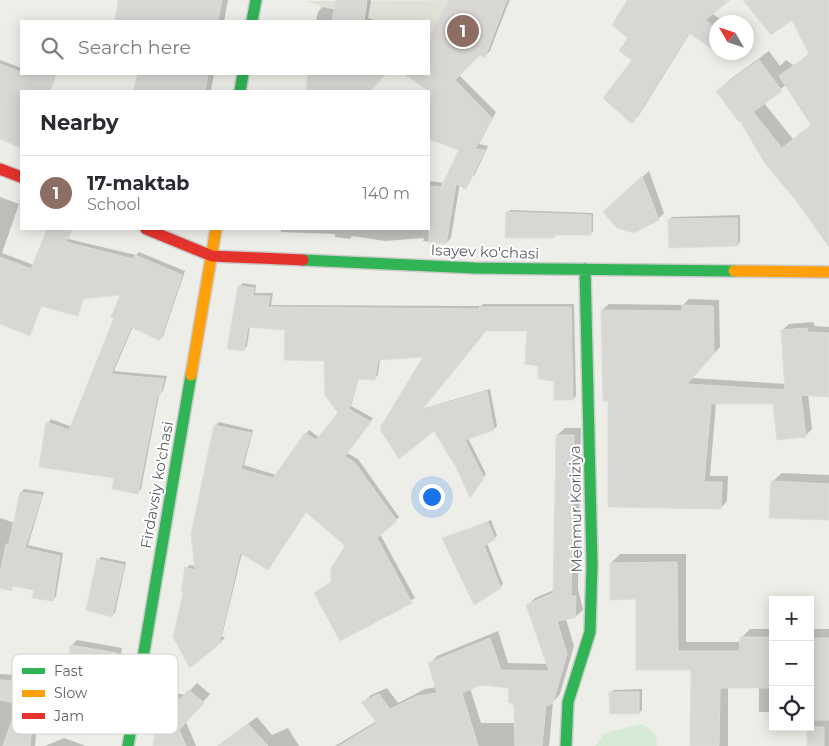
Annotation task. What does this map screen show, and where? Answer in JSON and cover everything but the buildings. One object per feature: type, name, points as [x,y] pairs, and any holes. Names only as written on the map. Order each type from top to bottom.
[{"type":"main road","points":[[252,20],[256,0]]},
{"type":"main road","points":[[240,90],[243,75]]},
{"type":"main road","points":[[0,168],[20,177]]},
{"type":"main road","name":"Isayev ko'chasi","points":[[148,230],[212,256],[474,268],[829,272]]},
{"type":"main road","name":"Firdavsiy ko'chasi","points":[[144,654],[216,230]]},
{"type":"main road","name":"Mehmur Koriziya","points":[[566,746],[568,702],[590,632],[592,584],[591,464],[585,269]]},
{"type":"shaded area","points":[[511,0],[485,58],[430,41],[430,20],[359,20],[306,1]]},
{"type":"green space","points":[[641,724],[653,732],[657,746],[595,746],[605,733]]},
{"type":"traffic: fast","points":[[252,20],[256,0]]},
{"type":"traffic: fast","points":[[240,90],[243,75]]},
{"type":"traffic: fast","points":[[303,260],[474,268],[734,271]]},
{"type":"traffic: fast","points":[[566,746],[568,702],[590,632],[592,564],[585,269]]},
{"type":"traffic: fast","points":[[144,654],[191,375]]},
{"type":"traffic: fast","points":[[128,746],[130,734]]},
{"type":"traffic: slow","points":[[191,375],[216,230]]},
{"type":"traffic: slow","points":[[734,271],[829,272]]},
{"type":"traffic: jam","points":[[0,169],[20,177]]},
{"type":"traffic: jam","points":[[148,230],[212,256],[303,260]]},
{"type":"place","name":"17-maktab","points":[[463,31]]}]
